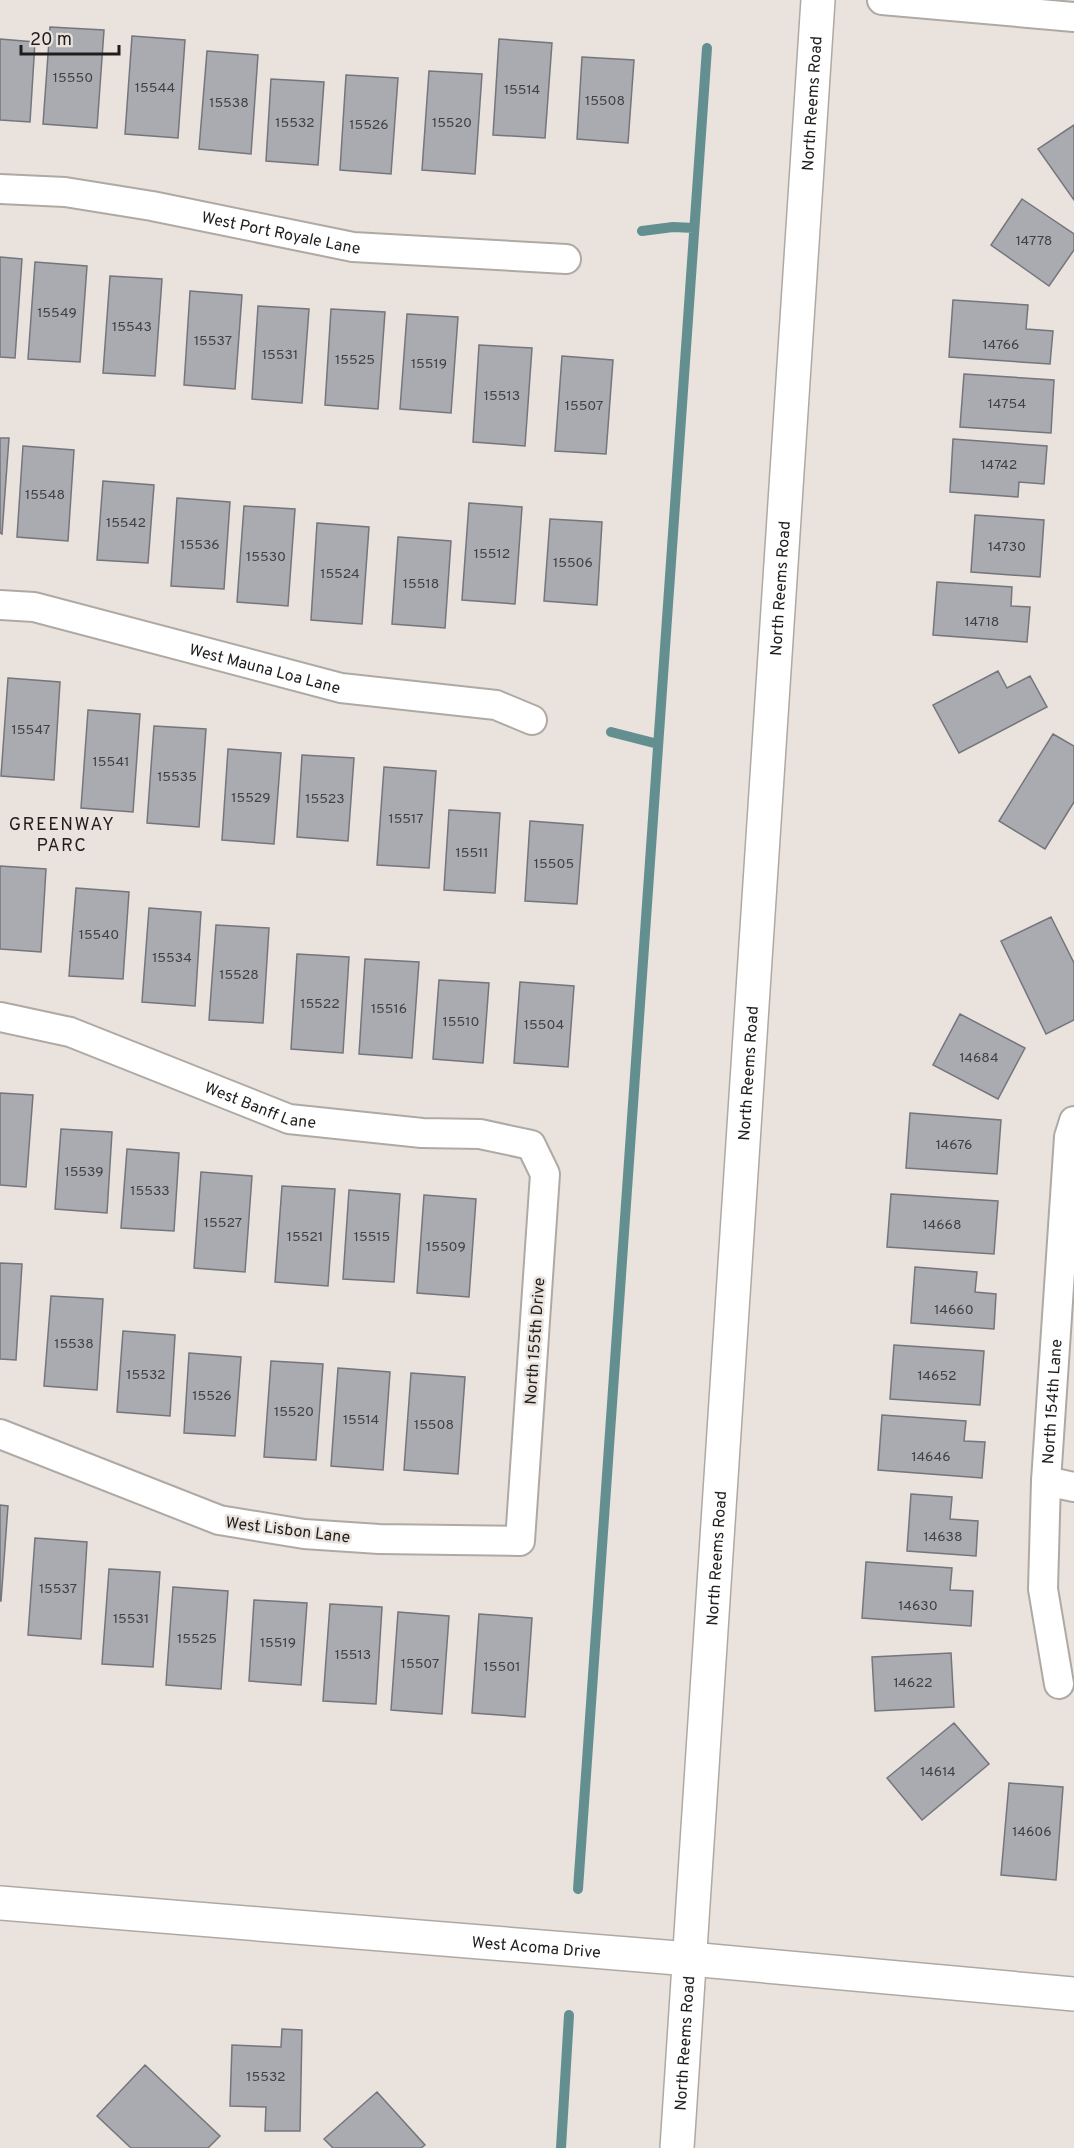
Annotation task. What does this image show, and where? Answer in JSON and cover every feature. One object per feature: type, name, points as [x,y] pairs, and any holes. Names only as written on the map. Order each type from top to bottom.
[{"type":"main road","name":"North Reems Road","points":[[677,2148],[818,0]]},
{"type":"main road","name":"West Acoma Drive","points":[[0,1903],[690,1959],[1074,1995]]},
{"type":"street","points":[[882,0],[1074,18]]},
{"type":"street","name":"West Port Royale Lane","points":[[0,189],[65,192],[131,202],[353,247],[566,259]]},
{"type":"street","name":"West Mauna Loa Lane","points":[[0,605],[34,607],[341,688],[496,705],[532,720]]},
{"type":"street","name":"West Banff Lane","points":[[0,1017],[70,1032],[289,1119],[422,1133],[480,1134],[531,1145]]},
{"type":"street","name":"North 154th Lane","points":[[1059,1684],[1043,1589],[1046,1482],[1069,1137],[1074,1121]]},
{"type":"street","name":"North 155th Drive","points":[[520,1541],[545,1174],[531,1145]]},
{"type":"street","name":"West Lisbon Lane","points":[[0,1434],[219,1520],[314,1535],[378,1539],[520,1541]]},
{"type":"street","points":[[1046,1482],[1074,1487]]},
{"type":"building","points":[[50,27],[104,30],[97,128],[43,124]]},
{"type":"building","points":[[132,36],[185,40],[178,138],[125,134]]},
{"type":"building","points":[[0,39],[35,42],[30,122],[0,120]]},
{"type":"building","points":[[499,39],[552,43],[545,138],[493,135]]},
{"type":"building","points":[[207,51],[258,55],[251,154],[199,149]]},
{"type":"building","points":[[582,57],[634,60],[628,143],[577,139]]},
{"type":"building","points":[[429,71],[482,74],[475,174],[422,170]]},
{"type":"building","points":[[346,75],[398,78],[391,174],[340,170]]},
{"type":"building","points":[[271,79],[324,82],[318,165],[266,161]]},
{"type":"building","points":[[1074,125],[1074,200],[1038,149]]},
{"type":"building","points":[[1022,199],[1074,234],[1074,250],[1049,286],[991,245]]},
{"type":"building","points":[[0,257],[22,259],[15,358],[0,357]]},
{"type":"building","points":[[35,262],[87,266],[80,362],[28,359]]},
{"type":"building","points":[[110,276],[162,279],[155,376],[103,373]]},
{"type":"building","points":[[190,291],[242,295],[235,389],[184,385]]},
{"type":"building","points":[[953,300],[1028,305],[1026,329],[1053,331],[1050,364],[949,357]]},
{"type":"building","points":[[258,306],[309,309],[302,403],[252,399]]},
{"type":"building","points":[[331,309],[385,312],[378,409],[325,405]]},
{"type":"building","points":[[407,314],[458,317],[451,413],[400,409]]},
{"type":"building","points":[[479,345],[532,348],[525,446],[473,442]]},
{"type":"building","points":[[562,356],[613,360],[606,454],[555,451]]},
{"type":"building","points":[[964,374],[1054,380],[1051,433],[960,427]]},
{"type":"building","points":[[0,438],[9,438],[2,534],[0,533]]},
{"type":"building","points":[[953,439],[1047,446],[1044,484],[1019,482],[1018,497],[950,492]]},
{"type":"building","points":[[23,446],[74,450],[68,541],[17,537]]},
{"type":"building","points":[[103,481],[154,485],[148,563],[97,560]]},
{"type":"building","points":[[177,498],[230,502],[224,589],[171,586]]},
{"type":"building","points":[[469,503],[522,507],[515,604],[462,600]]},
{"type":"building","points":[[244,506],[295,509],[288,606],[237,602]]},
{"type":"building","points":[[975,515],[1044,520],[1040,577],[971,572]]},
{"type":"building","points":[[550,519],[602,522],[597,605],[544,601]]},
{"type":"building","points":[[317,523],[369,527],[362,624],[311,620]]},
{"type":"building","points":[[398,537],[451,541],[445,628],[392,624]]},
{"type":"building","points":[[937,582],[1012,587],[1011,606],[1030,607],[1027,642],[933,635]]},
{"type":"building","points":[[998,671],[1007,688],[1030,676],[1047,707],[959,753],[933,705]]},
{"type":"building","points":[[8,678],[60,682],[54,780],[1,776]]},
{"type":"building","points":[[88,710],[140,714],[133,812],[81,808]]},
{"type":"building","points":[[154,726],[206,729],[199,827],[147,823]]},
{"type":"building","points":[[1053,734],[1074,746],[1074,802],[1045,849],[999,821]]},
{"type":"building","points":[[228,749],[281,753],[274,844],[222,840]]},
{"type":"building","points":[[302,755],[354,758],[348,841],[297,837]]},
{"type":"building","points":[[384,767],[436,771],[429,868],[377,865]]},
{"type":"building","points":[[449,810],[500,813],[495,893],[444,890]]},
{"type":"building","points":[[530,821],[583,825],[577,904],[525,901]]},
{"type":"building","points":[[0,866],[46,869],[41,952],[0,949]]},
{"type":"building","points":[[76,888],[129,892],[123,979],[69,976]]},
{"type":"building","points":[[149,908],[201,912],[195,1006],[142,1002]]},
{"type":"building","points":[[1051,917],[1074,963],[1074,1020],[1046,1034],[1001,941]]},
{"type":"building","points":[[216,925],[269,928],[263,1023],[209,1020]]},
{"type":"building","points":[[297,954],[349,957],[343,1053],[291,1049]]},
{"type":"building","points":[[365,959],[419,962],[412,1058],[359,1054]]},
{"type":"building","points":[[439,980],[489,983],[483,1063],[433,1059]]},
{"type":"building","points":[[520,982],[574,986],[568,1067],[514,1063]]},
{"type":"building","points":[[960,1014],[1025,1048],[998,1099],[933,1065]]},
{"type":"building","points":[[0,1093],[33,1095],[26,1187],[0,1185]]},
{"type":"building","points":[[910,1113],[1001,1120],[997,1174],[906,1168]]},
{"type":"building","points":[[61,1129],[112,1132],[107,1213],[55,1209]]},
{"type":"building","points":[[127,1149],[179,1153],[174,1231],[121,1228]]},
{"type":"building","points":[[201,1172],[252,1176],[245,1272],[194,1268]]},
{"type":"building","points":[[282,1186],[335,1189],[328,1286],[275,1282]]},
{"type":"building","points":[[349,1190],[400,1194],[394,1282],[343,1279]]},
{"type":"building","points":[[891,1194],[998,1201],[994,1254],[887,1247]]},
{"type":"building","points":[[424,1195],[476,1199],[469,1297],[417,1293]]},
{"type":"building","points":[[0,1263],[22,1264],[16,1360],[0,1359]]},
{"type":"building","points":[[915,1267],[977,1272],[975,1292],[996,1294],[994,1329],[911,1323]]},
{"type":"building","points":[[51,1296],[103,1299],[97,1390],[44,1386]]},
{"type":"building","points":[[123,1331],[175,1335],[170,1416],[117,1412]]},
{"type":"building","points":[[894,1345],[984,1351],[980,1405],[890,1399]]},
{"type":"building","points":[[189,1353],[241,1357],[235,1436],[184,1433]]},
{"type":"building","points":[[271,1361],[323,1364],[316,1460],[264,1457]]},
{"type":"building","points":[[338,1368],[390,1372],[383,1470],[331,1466]]},
{"type":"building","points":[[411,1373],[465,1377],[458,1474],[404,1470]]},
{"type":"building","points":[[882,1415],[966,1421],[964,1441],[985,1442],[982,1478],[878,1470]]},
{"type":"building","points":[[911,1494],[952,1497],[950,1519],[978,1521],[976,1556],[907,1551]]},
{"type":"building","points":[[0,1505],[8,1506],[1,1601],[0,1601]]},
{"type":"building","points":[[35,1538],[87,1542],[81,1639],[28,1635]]},
{"type":"building","points":[[866,1562],[952,1568],[950,1590],[973,1591],[971,1626],[862,1618]]},
{"type":"building","points":[[109,1569],[160,1572],[153,1667],[102,1664]]},
{"type":"building","points":[[173,1587],[228,1591],[221,1689],[166,1685]]},
{"type":"building","points":[[254,1600],[307,1603],[301,1685],[249,1681]]},
{"type":"building","points":[[330,1604],[382,1607],[376,1704],[323,1701]]},
{"type":"building","points":[[398,1612],[449,1616],[442,1714],[391,1710]]},
{"type":"building","points":[[479,1614],[532,1618],[525,1717],[472,1713]]},
{"type":"building","points":[[951,1653],[954,1707],[875,1711],[872,1657]]},
{"type":"building","points":[[954,1723],[989,1764],[922,1820],[887,1778]]},
{"type":"building","points":[[1009,1783],[1063,1787],[1056,1880],[1001,1875]]},
{"type":"building","points":[[282,2029],[302,2030],[300,2131],[265,2131],[266,2107],[230,2106],[232,2045],[281,2047]]},
{"type":"building","points":[[145,2065],[220,2136],[208,2148],[131,2148],[97,2116]]},
{"type":"building","points":[[377,2092],[425,2145],[421,2148],[333,2148],[324,2139]]},
{"type":"waterway","points":[[578,1889],[707,48]]},
{"type":"waterway","points":[[642,231],[673,227],[694,228]]},
{"type":"waterway","points":[[611,732],[658,744]]},
{"type":"waterway","points":[[561,2148],[569,2015]]},
{"type":"district","name":"GREENWAY PARC","points":[[62,834]]}]
